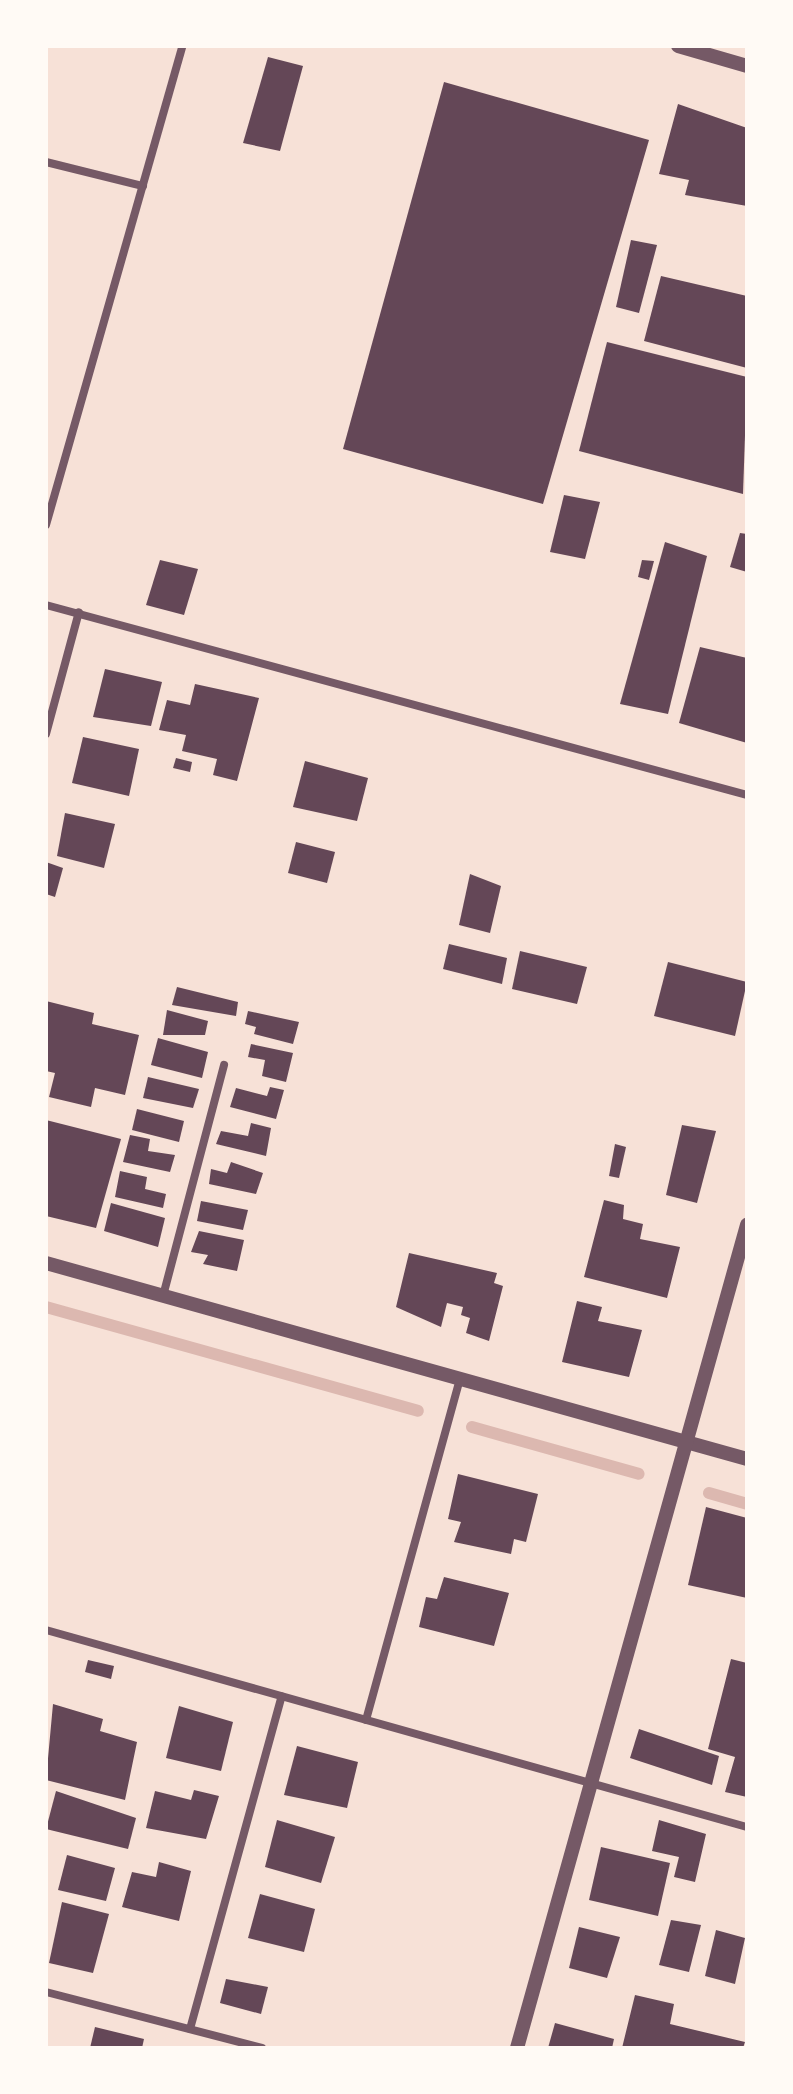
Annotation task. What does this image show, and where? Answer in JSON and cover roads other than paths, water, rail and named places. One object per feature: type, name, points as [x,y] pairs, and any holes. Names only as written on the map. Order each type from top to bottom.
[{"type":"street","points":[[46,525],[182,46]]},
{"type":"street","points":[[678,46],[747,66]]},
{"type":"street","points":[[46,162],[143,186]]},
{"type":"street","points":[[46,605],[747,795]]},
{"type":"street","points":[[46,734],[79,612]]},
{"type":"street","points":[[163,1296],[224,1065]]},
{"type":"street","points":[[517,2048],[747,1225]]},
{"type":"street","points":[[46,1263],[747,1459]]},
{"type":"street","points":[[366,1720],[460,1378]]},
{"type":"street","points":[[46,1630],[747,1827]]},
{"type":"street","points":[[190,2029],[282,1696]]},
{"type":"street","points":[[46,1992],[262,2048]]},
{"type":"waterway","points":[[46,1307],[418,1411]]},
{"type":"waterway","points":[[472,1427],[639,1474]]},
{"type":"waterway","points":[[709,1493],[747,1504]]}]
